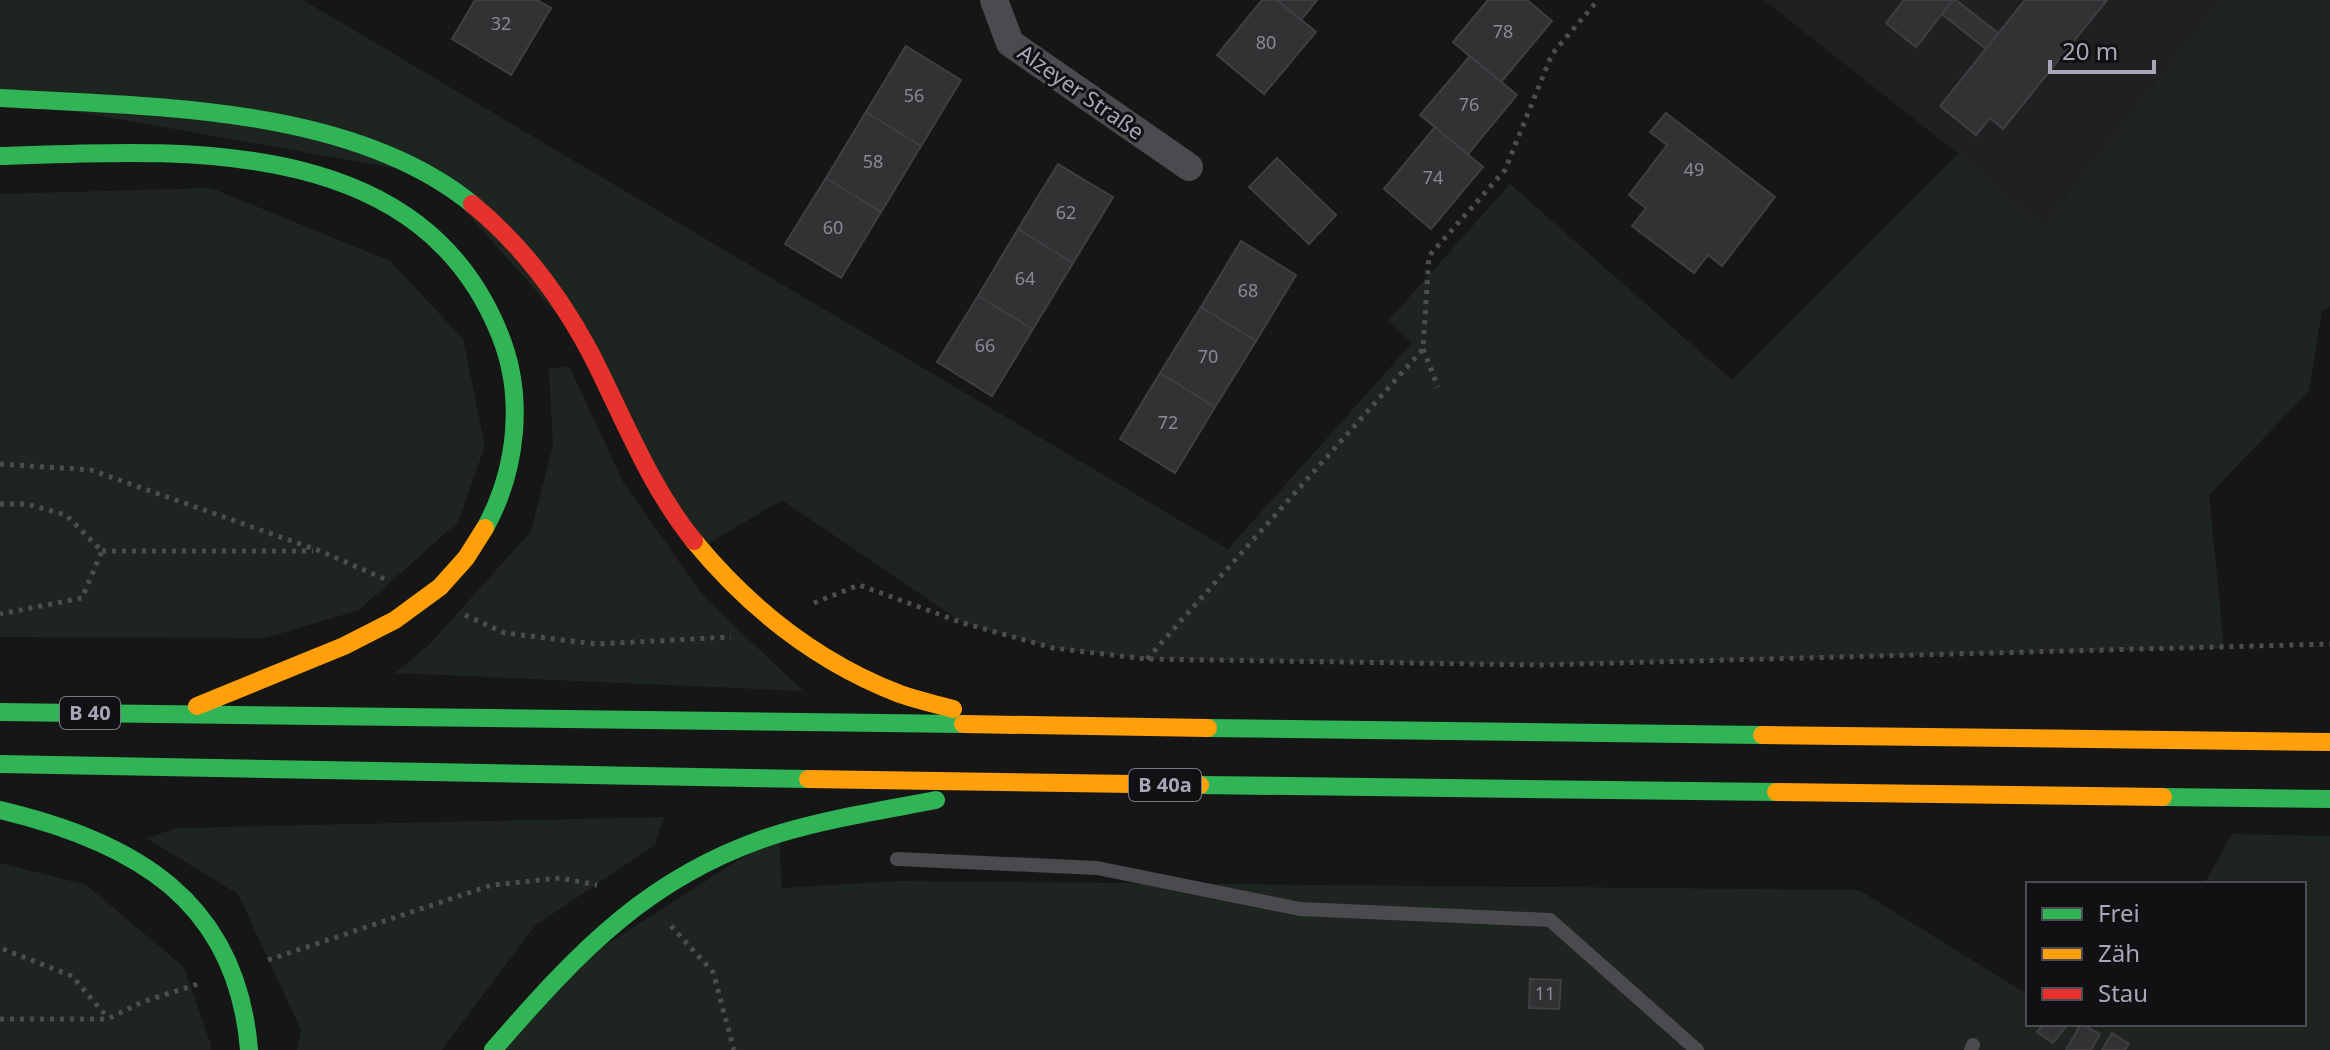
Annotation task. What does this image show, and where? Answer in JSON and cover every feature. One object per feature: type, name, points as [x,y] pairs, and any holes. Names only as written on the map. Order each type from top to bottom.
[{"type":"highway","points":[[0,98],[185,109],[310,128],[348,138],[433,175],[470,201],[534,267],[588,349],[667,504],[730,585],[759,612],[811,649],[856,674],[902,694],[1009,725]]},
{"type":"highway","points":[[0,156],[152,152],[250,159],[307,171],[361,191],[405,216],[449,251],[479,289],[501,332],[513,378],[516,425],[509,472],[492,517],[467,558],[438,589],[406,614],[370,635],[180,713]]},
{"type":"highway","name":"B 40","points":[[0,712],[180,713]]},
{"type":"highway","points":[[180,713],[2330,742]]},
{"type":"highway","name":"B 40a","points":[[0,764],[1021,783],[2330,799]]},
{"type":"highway","points":[[493,1050],[600,934],[651,895],[680,878],[742,847],[779,834],[824,822],[1021,783]]},
{"type":"highway","points":[[0,810],[53,823],[102,841],[175,890],[205,923],[226,955],[240,992],[249,1050]]},
{"type":"street","name":"Alzeyer Straße","points":[[994,0],[1010,43],[1189,167]]},
{"type":"lane","points":[[897,859],[1097,868],[1300,909],[1550,920],[1697,1050]]},
{"type":"path","points":[[1438,387],[1423,349],[1429,256],[1505,170],[1552,54],[1598,0]]},
{"type":"path","points":[[1146,659],[1423,349]]},
{"type":"path","points":[[0,504],[27,504],[66,515],[102,551],[320,551]]},
{"type":"path","points":[[0,614],[82,598],[102,551]]},
{"type":"path","points":[[859,585],[963,623],[1053,648],[1146,659],[1540,665],[2330,644]]},
{"type":"path","points":[[259,963],[492,885],[560,878],[600,885]]},
{"type":"path","points":[[668,923],[713,972],[734,1050]]},
{"type":"path","points":[[1,947],[72,976],[108,1019]]},
{"type":"path","points":[[0,1019],[108,1019],[142,1002],[200,983]]},
{"type":"shaded area","points":[[0,0],[303,0],[1228,549],[1412,343],[1389,320],[1510,184],[1732,380],[1958,154],[2043,226],[2221,0],[2330,0],[2330,307],[2322,310],[2309,391],[2209,495],[2224,648],[1540,665],[1146,659],[1053,648],[963,623],[782,500],[699,549],[588,349],[433,175],[0,98]]},
{"type":"shaded area","points":[[1764,0],[2221,0],[2043,226],[1958,154]]},
{"type":"shaded area","points":[[211,188],[390,261],[463,339],[485,446],[458,522],[359,610],[265,638],[0,637],[0,194]]},
{"type":"shaded area","points":[[569,366],[623,482],[704,597],[803,691],[395,673],[430,644],[531,531],[553,446],[549,369]]},
{"type":"shaded area","points":[[664,817],[655,845],[536,925],[442,1050],[297,1050],[301,1030],[238,894],[146,838],[178,828]]},
{"type":"shaded area","points":[[779,834],[782,888],[899,881],[1859,890],[2026,992],[2026,1026],[2306,1026],[2306,882],[2202,882],[2207,879],[2232,834],[2330,836],[2330,1050],[493,1050],[559,975]]},
{"type":"shaded area","points":[[0,863],[86,885],[184,967],[211,1050],[0,1050]]},
{"type":"building","points":[[475,0],[537,0],[551,8],[511,75],[452,39]]},
{"type":"building","points":[[1262,0],[1277,0],[1316,32],[1264,94],[1217,55]]},
{"type":"building","points":[[1277,0],[1317,0],[1301,20]]},
{"type":"building","points":[[1488,0],[1527,0],[1552,21],[1501,82],[1453,42]]},
{"type":"building","points":[[1904,0],[1953,0],[1916,47],[1886,23]]},
{"type":"building","points":[[1953,0],[1998,33],[1986,49],[1942,14]]},
{"type":"building","points":[[2025,0],[2107,0],[2003,129],[1990,118],[1976,135],[1940,106]]},
{"type":"building","points":[[906,46],[961,80],[921,146],[866,112]]},
{"type":"building","points":[[1470,56],[1517,95],[1468,154],[1420,115]]},
{"type":"building","points":[[866,112],[921,146],[881,212],[826,178]]},
{"type":"building","points":[[1666,113],[1775,197],[1722,266],[1708,255],[1694,273],[1632,226],[1646,208],[1629,195],[1667,145],[1650,132]]},
{"type":"building","points":[[1435,127],[1483,167],[1431,229],[1384,189]]},
{"type":"building","points":[[1277,158],[1336,215],[1309,244],[1249,187]]},
{"type":"building","points":[[1058,164],[1113,197],[1073,263],[1018,229]]},
{"type":"building","points":[[826,178],[881,212],[841,278],[785,244]]},
{"type":"building","points":[[1018,229],[1073,263],[1033,329],[978,296]]},
{"type":"building","points":[[1241,241],[1296,275],[1256,341],[1201,307]]},
{"type":"building","points":[[978,296],[1033,329],[992,396],[937,362]]},
{"type":"building","points":[[1201,307],[1256,341],[1215,407],[1160,373]]},
{"type":"building","points":[[1160,373],[1215,407],[1175,473],[1120,439]]},
{"type":"building","points":[[1530,979],[1561,980],[1559,1009],[1529,1008]]},
{"type":"building","points":[[2042,1026],[2066,1026],[2053,1043],[2037,1032]]},
{"type":"building","points":[[2080,1026],[2100,1034],[2091,1050],[2066,1050]]},
{"type":"building","points":[[2112,1033],[2129,1044],[2125,1050],[2102,1050]]},
{"type":"traffic: fast","points":[[0,98],[184,109],[309,129],[368,147],[423,171],[472,204]]},
{"type":"traffic: fast","points":[[0,156],[143,153],[216,156],[287,167],[354,188],[413,221],[463,269],[500,335],[508,359],[513,383],[514,433],[504,482],[485,528]]},
{"type":"traffic: fast","points":[[0,712],[963,724]]},
{"type":"traffic: fast","points":[[1208,728],[1762,735]]},
{"type":"traffic: fast","points":[[0,764],[808,779]]},
{"type":"traffic: fast","points":[[1200,785],[1776,792]]},
{"type":"traffic: fast","points":[[2163,797],[2330,799]]},
{"type":"traffic: fast","points":[[493,1050],[556,980],[620,919],[693,870],[781,833],[936,800]]},
{"type":"traffic: fast","points":[[0,810],[49,823],[94,840],[135,860],[170,886],[200,917],[224,954],[240,998],[249,1050]]},
{"type":"traffic: slow","points":[[197,706],[344,646],[395,620],[440,587],[466,558],[485,528]]},
{"type":"traffic: slow","points":[[694,541],[762,611],[813,649],[900,694],[953,709]]},
{"type":"traffic: slow","points":[[963,724],[1208,728]]},
{"type":"traffic: slow","points":[[1762,735],[2330,742]]},
{"type":"traffic: slow","points":[[808,779],[1200,785]]},
{"type":"traffic: slow","points":[[1776,792],[2163,797]]},
{"type":"traffic: jam","points":[[472,204],[523,254],[566,311],[590,352],[650,473],[694,541]]}]
